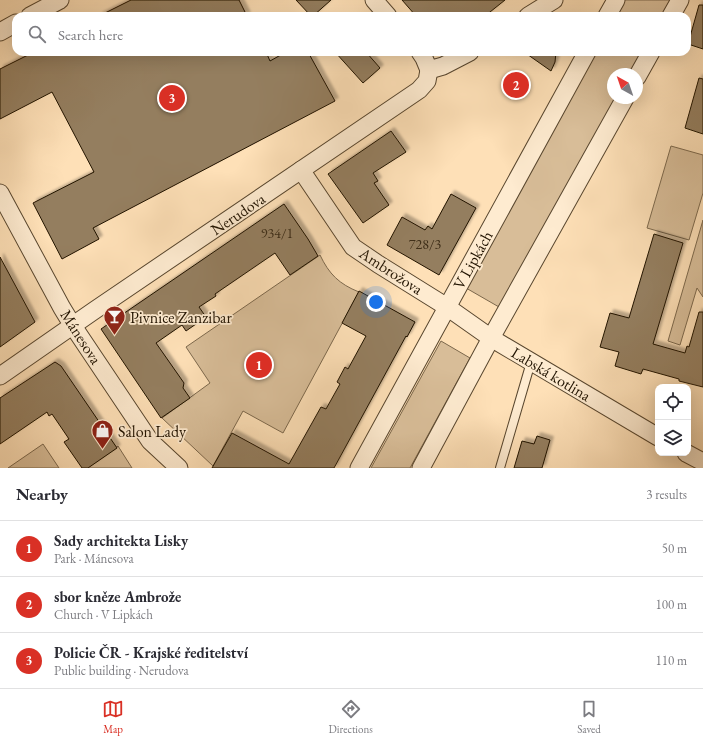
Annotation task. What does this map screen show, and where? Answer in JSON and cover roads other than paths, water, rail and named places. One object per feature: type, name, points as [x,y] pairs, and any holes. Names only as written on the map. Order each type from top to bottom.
[{"type":"street","points":[[38,12],[60,0]]},
{"type":"street","points":[[374,0],[384,12]]},
{"type":"street","points":[[609,12],[616,0]]},
{"type":"street","points":[[673,12],[680,0]]},
{"type":"street","points":[[0,32],[12,25]]},
{"type":"street","points":[[423,56],[430,70],[443,66],[462,56]]},
{"type":"street","name":"V Lipkách","points":[[359,468],[585,56]]},
{"type":"street","points":[[642,68],[649,56]]},
{"type":"street","name":"Nerudova","points":[[0,376],[419,90],[427,81],[430,70]]},
{"type":"street","points":[[421,468],[491,338],[622,104]]},
{"type":"street","name":"Ambrožova","points":[[301,170],[353,247],[447,307]]},
{"type":"street","name":"Mánesova","points":[[0,193],[73,326],[150,441],[179,468]]},
{"type":"street","name":"Labská kotlina","points":[[447,307],[491,338],[655,434]]},
{"type":"lane","points":[[500,468],[531,362]]},
{"type":"place","name":"sbor kněze Ambrože","points":[[516,85]]},
{"type":"place","name":"Policie ČR - Krajské ředitelství","points":[[172,98]]},
{"type":"place","name":"Pivnice Zanzibar","points":[[114,336]]},
{"type":"place","name":"Sady architekta Lisky","points":[[259,365]]},
{"type":"place","name":"Salon Lady","points":[[103,450]]}]
